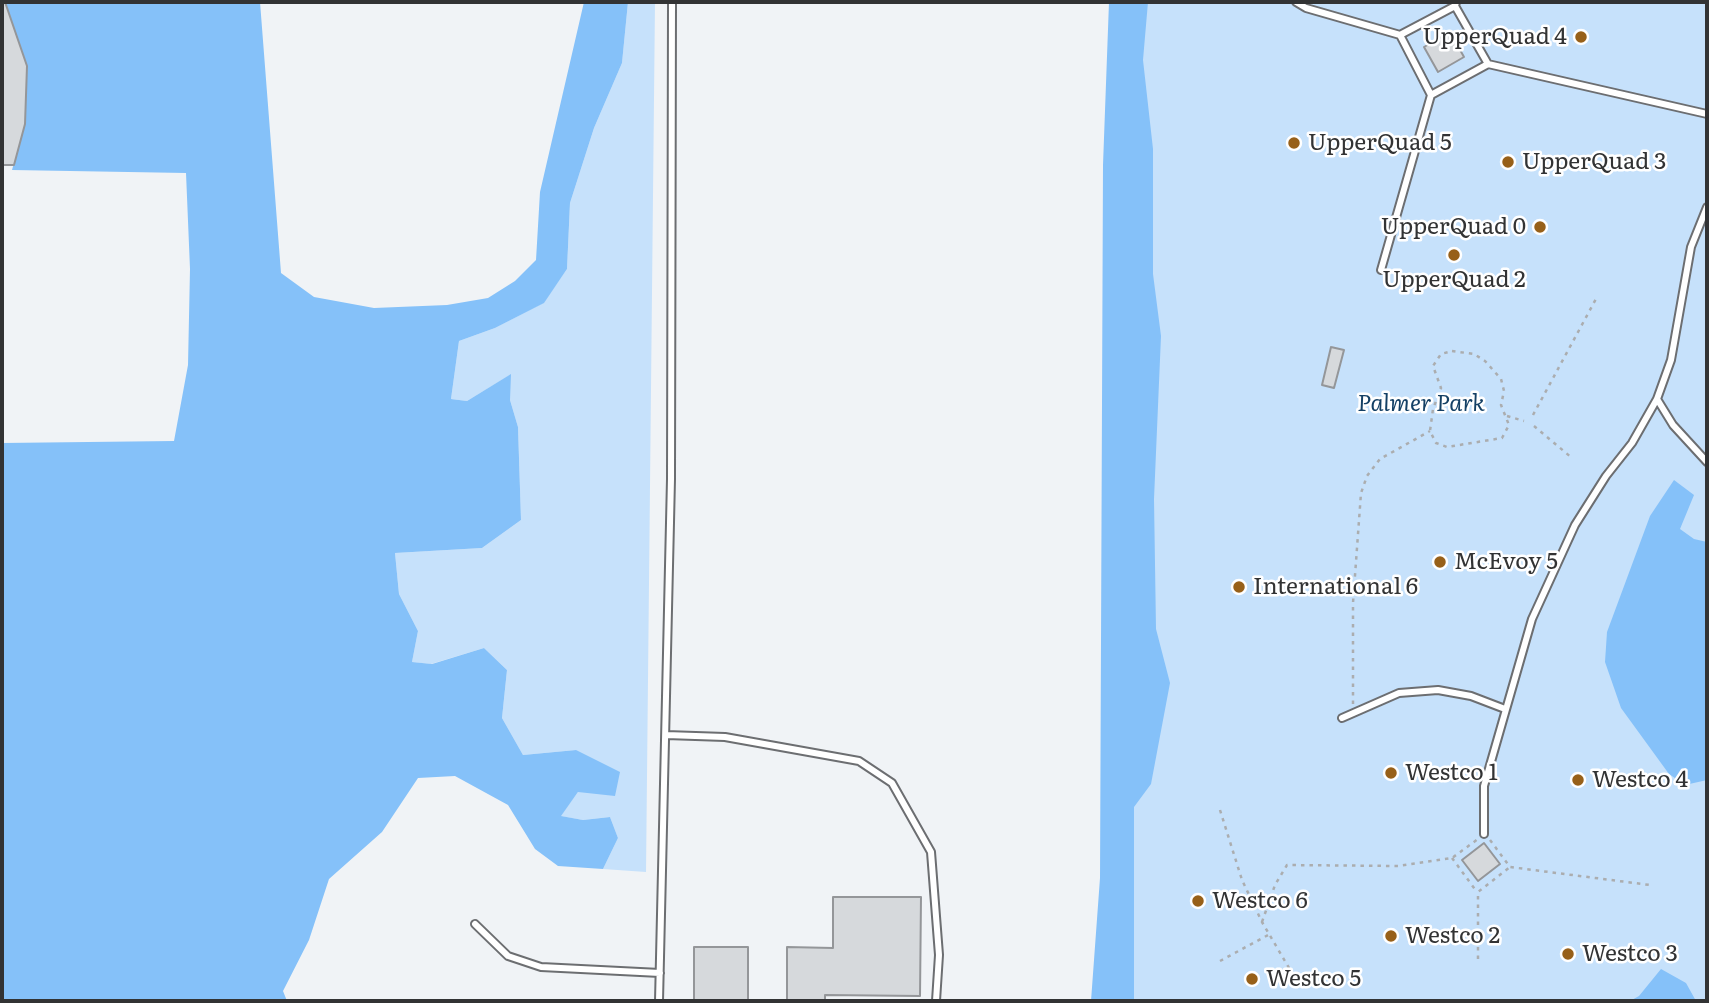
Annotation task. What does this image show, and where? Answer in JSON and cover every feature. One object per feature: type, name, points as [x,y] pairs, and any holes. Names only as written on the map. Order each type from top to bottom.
[{"type":"lane","points":[[659,1001],[671,479],[672,2]]},
{"type":"lane","points":[[1296,2],[1306,8],[1400,35],[1456,4],[1488,64]]},
{"type":"lane","points":[[1381,270],[1431,95],[1400,35]]},
{"type":"lane","points":[[1431,95],[1488,64],[1707,114]]},
{"type":"lane","points":[[1484,834],[1484,786],[1532,619],[1555,563],[1587,505],[1632,443],[1657,399],[1671,360],[1691,247],[1707,207]]},
{"type":"lane","points":[[1657,399],[1673,425],[1707,462]]},
{"type":"lane","points":[[1342,718],[1399,693],[1438,690],[1471,696],[1505,709]]},
{"type":"lane","points":[[666,735],[725,737],[859,761],[892,783],[931,852],[939,955],[936,1001]]},
{"type":"lane","points":[[475,923],[508,956],[541,967],[660,973]]},
{"type":"path","points":[[1533,415],[1597,297]]},
{"type":"path","points":[[1510,425],[1501,405],[1504,391],[1496,372],[1474,354],[1452,351],[1441,354],[1433,366],[1441,388],[1433,410],[1430,431],[1436,443],[1447,447],[1502,438],[1515,421]]},
{"type":"path","points":[[1507,416],[1515,421],[1524,421]]},
{"type":"path","points":[[1534,426],[1572,458]]},
{"type":"path","points":[[1353,713],[1353,604],[1361,493],[1367,477],[1380,459],[1430,431]]},
{"type":"path","points":[[1220,810],[1242,880],[1262,922],[1299,985]]},
{"type":"path","points":[[1262,922],[1275,885],[1287,865],[1398,866],[1452,858],[1484,834],[1510,867],[1650,884]]},
{"type":"path","points":[[1452,858],[1478,892],[1478,959]]},
{"type":"path","points":[[1478,892],[1510,867]]},
{"type":"path","points":[[1220,961],[1270,934]]},
{"type":"green space","points":[[628,2],[655,2],[646,872],[603,869],[618,838],[610,817],[583,820],[560,816],[578,792],[576,750],[523,755],[502,718],[507,670],[484,648],[431,664],[412,662],[418,631],[399,594],[395,553],[482,548],[521,520],[518,427],[510,400],[510,375],[467,401],[451,399],[459,341],[495,328],[543,303],[567,269],[570,203],[594,128],[622,63]]},
{"type":"green space","name":"Palmer Park","points":[[1134,2],[1707,2],[1707,1001],[1134,1001]]},
{"type":"shaded area","points":[[5,2],[260,2],[281,273],[314,297],[374,308],[447,305],[488,298],[515,281],[536,260],[540,192],[584,2],[628,2],[622,63],[594,128],[570,203],[567,269],[544,303],[495,328],[459,341],[451,399],[467,401],[511,374],[510,400],[518,427],[521,520],[482,548],[395,553],[399,594],[418,631],[412,662],[432,664],[484,648],[507,670],[502,718],[523,755],[576,750],[620,772],[615,796],[578,792],[561,816],[583,820],[610,817],[618,838],[603,869],[558,866],[535,849],[508,805],[455,776],[418,778],[382,832],[329,879],[309,940],[283,991],[287,1001],[2,1001],[2,443],[174,441],[188,365],[190,269],[186,173],[12,170],[25,124],[27,66]]},
{"type":"shaded area","points":[[1109,2],[1148,2],[1143,60],[1153,149],[1153,274],[1161,336],[1154,499],[1156,629],[1170,683],[1151,784],[1134,807],[1134,1001],[1091,1001],[1100,878],[1103,165]]},
{"type":"shaded area","points":[[1674,480],[1694,495],[1680,529],[1694,539],[1707,542],[1707,780],[1685,785],[1669,774],[1621,708],[1605,662],[1607,632],[1650,516]]},
{"type":"shaded area","points":[[1661,969],[1686,983],[1696,1001],[1630,1001],[1639,996]]},
{"type":"building","points":[[2,2],[5,2],[27,66],[25,124],[14,165],[2,165]]},
{"type":"building","points":[[1450,32],[1464,57],[1438,72],[1424,47]]},
{"type":"building","points":[[1331,347],[1344,350],[1334,388],[1322,385]]},
{"type":"building","points":[[1484,843],[1500,864],[1478,881],[1462,860]]},
{"type":"building","points":[[833,897],[921,897],[920,996],[825,995],[825,1001],[787,1001],[787,947],[833,948]]},
{"type":"building","points":[[694,947],[748,947],[748,1001],[694,1001]]},
{"type":"place","name":"UpperQuad 4","points":[[1581,37]]},
{"type":"place","name":"UpperQuad 5","points":[[1294,143]]},
{"type":"place","name":"UpperQuad 3","points":[[1508,162]]},
{"type":"place","name":"UpperQuad 0","points":[[1540,227]]},
{"type":"place","name":"UpperQuad 2","points":[[1454,255]]},
{"type":"place","name":"McEvoy 5","points":[[1440,562]]},
{"type":"place","name":"International 6","points":[[1239,587]]},
{"type":"place","name":"Westco 1","points":[[1391,773]]},
{"type":"place","name":"Westco 4","points":[[1578,780]]},
{"type":"place","name":"Westco 6","points":[[1198,901]]},
{"type":"place","name":"Westco 2","points":[[1391,936]]},
{"type":"place","name":"Westco 3","points":[[1568,954]]},
{"type":"place","name":"Westco 5","points":[[1252,979]]}]
